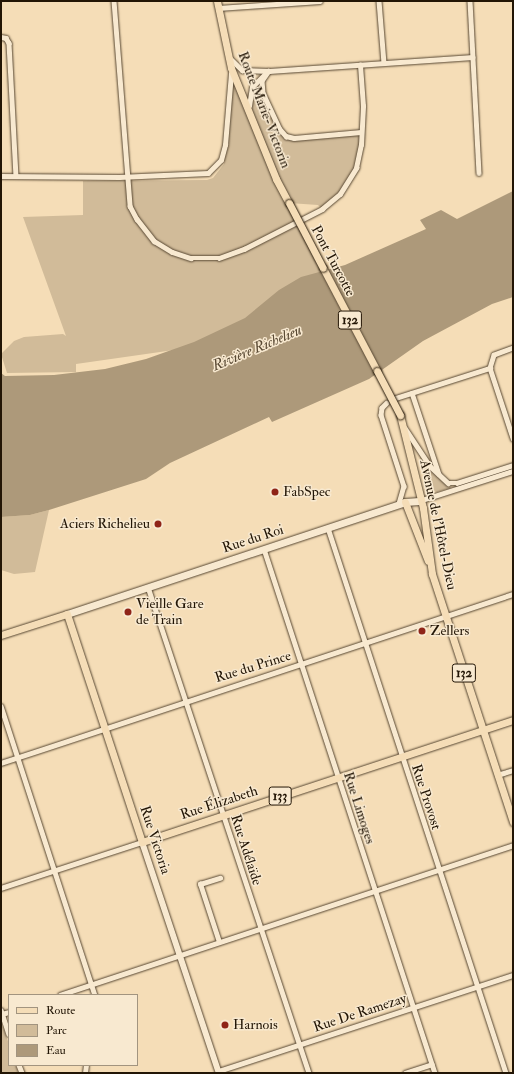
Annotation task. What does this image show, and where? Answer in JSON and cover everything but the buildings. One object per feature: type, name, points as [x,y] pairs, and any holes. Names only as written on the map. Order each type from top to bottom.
[{"type":"main road","name":"Route Marie-Victorin","points":[[218,4],[231,68],[276,179],[289,203]]},
{"type":"main road","name":"Pont Turcotte","points":[[289,203],[400,415]]},
{"type":"main road","name":"Avenue de l'Hôtel-Dieu","points":[[400,415],[405,428],[419,502],[423,508],[431,564],[482,730],[513,822]]},
{"type":"main road","name":"Rue du Roi","points":[[1,635],[402,503],[419,502]]},
{"type":"main road","points":[[402,503],[426,559],[431,564]]},
{"type":"main road","name":"Rue Victoria","points":[[67,614],[142,842]]},
{"type":"main road","name":"Rue Élizabeth","points":[[142,842],[513,720]]},
{"type":"street","points":[[114,1],[126,176],[130,206],[145,231],[162,247],[191,258],[211,259],[230,255],[322,208],[340,194],[352,176],[359,159],[362,132],[360,65]]},
{"type":"street","points":[[218,4],[320,1]]},
{"type":"street","points":[[379,1],[384,63]]},
{"type":"street","points":[[470,1],[479,173]]},
{"type":"street","points":[[1,37],[6,38],[9,42],[16,176]]},
{"type":"street","points":[[228,54],[235,66],[242,70],[269,71],[473,57]]},
{"type":"street","points":[[1,176],[198,175],[208,173],[218,166],[226,144],[231,68]]},
{"type":"street","points":[[269,71],[262,81],[263,93],[279,128],[286,136],[294,138],[362,132]]},
{"type":"street","points":[[251,115],[248,102],[252,87],[261,76],[269,71]]},
{"type":"street","points":[[513,348],[494,355],[490,368],[513,438]]},
{"type":"street","points":[[396,398],[490,368]]},
{"type":"street","points":[[412,393],[439,474]]},
{"type":"street","points":[[387,403],[382,408],[381,416],[404,485],[402,503]]},
{"type":"street","points":[[405,428],[430,466],[445,481],[452,484],[513,465]]},
{"type":"street","name":"Rue du Roi","points":[[419,502],[513,471]]},
{"type":"street","name":"Rue Provost","points":[[328,528],[364,643],[506,1073]]},
{"type":"street","name":"Rue Limoges","points":[[264,549],[337,778],[435,1073]]},
{"type":"street","name":"Rue Adélaïde","points":[[148,587],[309,1073]]},
{"type":"street","name":"Rue du Prince","points":[[1,762],[185,700],[513,594]]},
{"type":"street","points":[[1,706],[95,994]]},
{"type":"street","points":[[497,775],[513,770]]},
{"type":"street","name":"Rue Élizabeth","points":[[1,888],[142,842]]},
{"type":"street","name":"Rue Victoria","points":[[142,842],[217,1072]]},
{"type":"street","points":[[63,994],[513,845]]},
{"type":"street","points":[[219,942],[200,884],[220,878]]},
{"type":"street","name":"Rue De Ramezay","points":[[217,1072],[513,975]]},
{"type":"street","points":[[2,1012],[8,1031]]},
{"type":"street","points":[[405,1073],[432,1064]]},
{"type":"green space","points":[[231,79],[249,112],[252,93],[261,85],[279,128],[290,138],[361,132],[359,159],[347,185],[322,209],[318,205],[289,203],[323,278],[195,347],[76,364],[76,372],[7,373],[1,354],[14,341],[24,337],[63,334],[66,336],[23,217],[83,215],[83,181],[207,180],[213,178],[224,164]]},
{"type":"green space","points":[[417,444],[451,488],[437,492],[427,489]]},
{"type":"green space","points":[[49,510],[35,572],[14,574],[1,570],[1,517],[30,515]]},
{"type":"green space","points":[[1,1022],[8,1041],[8,1066],[16,1066],[18,1073],[1,1073]]},
{"type":"water","name":"Rivière Richelieu","points":[[513,191],[513,297],[492,304],[423,341],[369,379],[272,422],[269,417],[170,463],[146,479],[30,515],[1,517],[1,373],[5,376],[54,375],[105,369],[146,359],[194,342],[245,318],[279,290],[301,277],[345,265],[426,229],[420,220],[441,210],[457,219]]},
{"type":"place","name":"FabSpec","points":[[275,492]]},
{"type":"place","name":"Aciers Richelieu","points":[[158,524]]},
{"type":"place","name":"Vieille Gare de Train","points":[[128,612]]},
{"type":"place","name":"Zellers","points":[[422,631]]},
{"type":"place","name":"Harnois","points":[[225,1025]]}]
